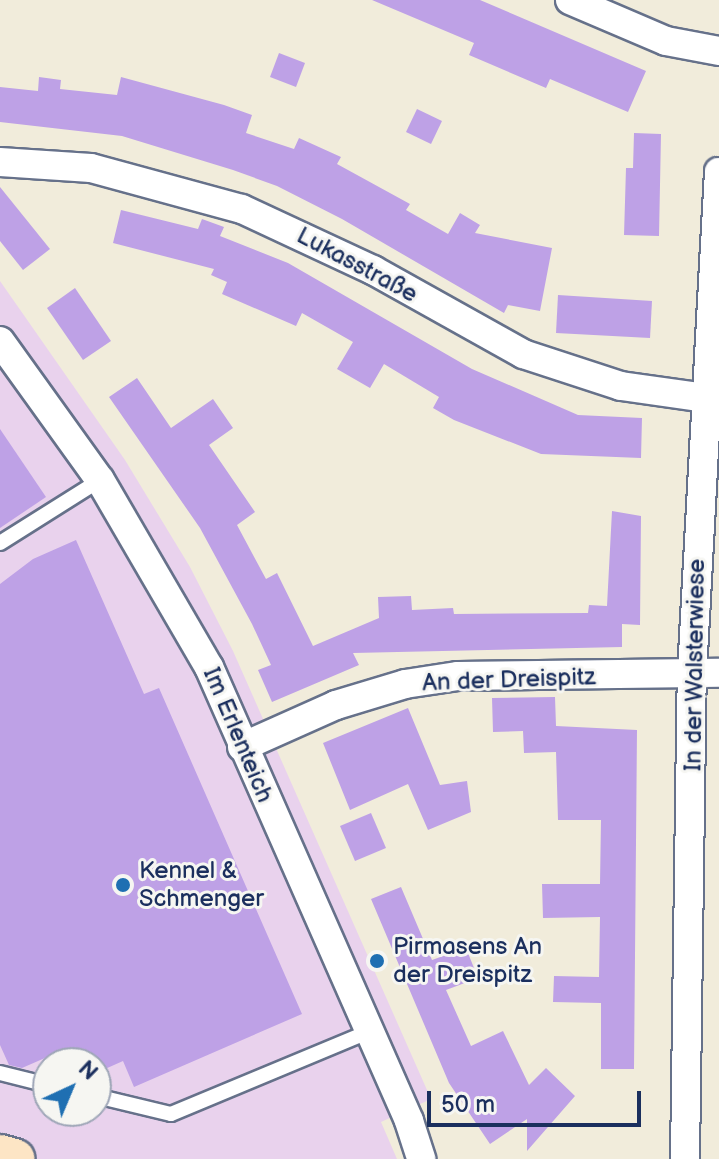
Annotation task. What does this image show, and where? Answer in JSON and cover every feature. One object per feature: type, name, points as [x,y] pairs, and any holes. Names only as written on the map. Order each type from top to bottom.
[{"type":"main road","points":[[0,1155],[14,1159]]},
{"type":"street","points":[[570,0],[666,41],[719,51]]},
{"type":"street","name":"Lukasstraße","points":[[0,162],[91,168],[242,209],[373,270],[523,354],[621,386],[705,398]]},
{"type":"street","name":"In der Walsterwiese","points":[[685,1159],[705,673],[705,398],[719,172]]},
{"type":"street","name":"Im Erlenteich","points":[[0,341],[100,480],[178,608],[368,1032],[421,1159]]},
{"type":"street","name":"An der Dreispitz","points":[[242,747],[336,705],[405,684],[458,676],[705,673]]},
{"type":"lane","points":[[0,543],[100,480]]},
{"type":"lane","points":[[112,1100],[171,1114],[368,1032]]},
{"type":"lane","points":[[0,1073],[32,1081]]},
{"type":"shaded area","points":[[0,281],[125,460],[190,567],[233,651],[431,1099],[381,1122],[397,1159],[0,1159]]},
{"type":"building","points":[[372,0],[480,0],[646,71],[628,112],[550,79],[546,88],[469,55],[474,43]]},
{"type":"building","points":[[279,53],[305,63],[296,87],[270,77]]},
{"type":"building","points":[[39,77],[61,80],[60,89],[117,95],[121,77],[224,105],[252,115],[246,133],[294,149],[299,138],[341,157],[337,164],[410,204],[406,210],[448,234],[460,213],[480,225],[475,233],[552,248],[540,311],[508,305],[504,313],[342,219],[277,186],[233,170],[122,136],[0,122],[0,87],[38,91]]},
{"type":"building","points":[[417,109],[442,121],[431,144],[406,132]]},
{"type":"building","points":[[634,133],[661,134],[659,236],[624,235],[626,168],[633,168]]},
{"type":"building","points":[[0,187],[50,249],[23,270],[0,241]]},
{"type":"building","points":[[121,210],[198,229],[202,219],[224,227],[220,236],[288,263],[472,369],[578,415],[642,418],[641,458],[541,454],[454,420],[433,408],[439,397],[384,364],[370,388],[337,369],[353,342],[302,313],[296,326],[222,294],[227,282],[211,275],[214,269],[113,243]]},
{"type":"building","points":[[75,288],[111,341],[83,360],[47,308]]},
{"type":"building","points":[[558,295],[652,301],[650,338],[556,333]]},
{"type":"building","points":[[137,378],[171,428],[213,399],[233,428],[209,445],[255,512],[237,525],[266,579],[277,573],[313,646],[379,618],[378,597],[411,596],[412,610],[453,608],[454,614],[588,613],[589,605],[607,606],[612,511],[641,516],[640,625],[622,624],[622,647],[353,653],[359,665],[272,702],[258,670],[271,665],[252,624],[200,528],[109,397]]},
{"type":"building","points":[[0,429],[46,497],[0,528]]},
{"type":"building","name":"Kennel & Schmenger","points":[[76,540],[144,694],[159,688],[302,1014],[134,1087],[123,1061],[112,1066],[112,1047],[32,1047],[32,1064],[22,1068],[9,1065],[0,1045],[0,584],[33,559]]},
{"type":"building","points":[[555,697],[556,726],[637,730],[634,1069],[601,1069],[601,1003],[553,1002],[554,976],[599,977],[600,917],[543,918],[542,884],[600,884],[601,820],[558,820],[556,752],[524,753],[523,731],[493,732],[492,698]]},
{"type":"building","points":[[408,708],[440,785],[467,781],[471,812],[428,830],[408,784],[350,810],[323,743]]},
{"type":"building","points":[[371,813],[386,848],[355,861],[340,826]]},
{"type":"building","points":[[401,887],[432,960],[466,948],[478,978],[446,990],[471,1046],[503,1031],[529,1085],[546,1068],[575,1096],[527,1151],[527,1119],[490,1144],[449,1083],[371,899]]},
{"type":"place","name":"Kennel & Schmenger","points":[[123,885]]},
{"type":"place","name":"Pirmasens An der Dreispitz","points":[[377,961]]}]
